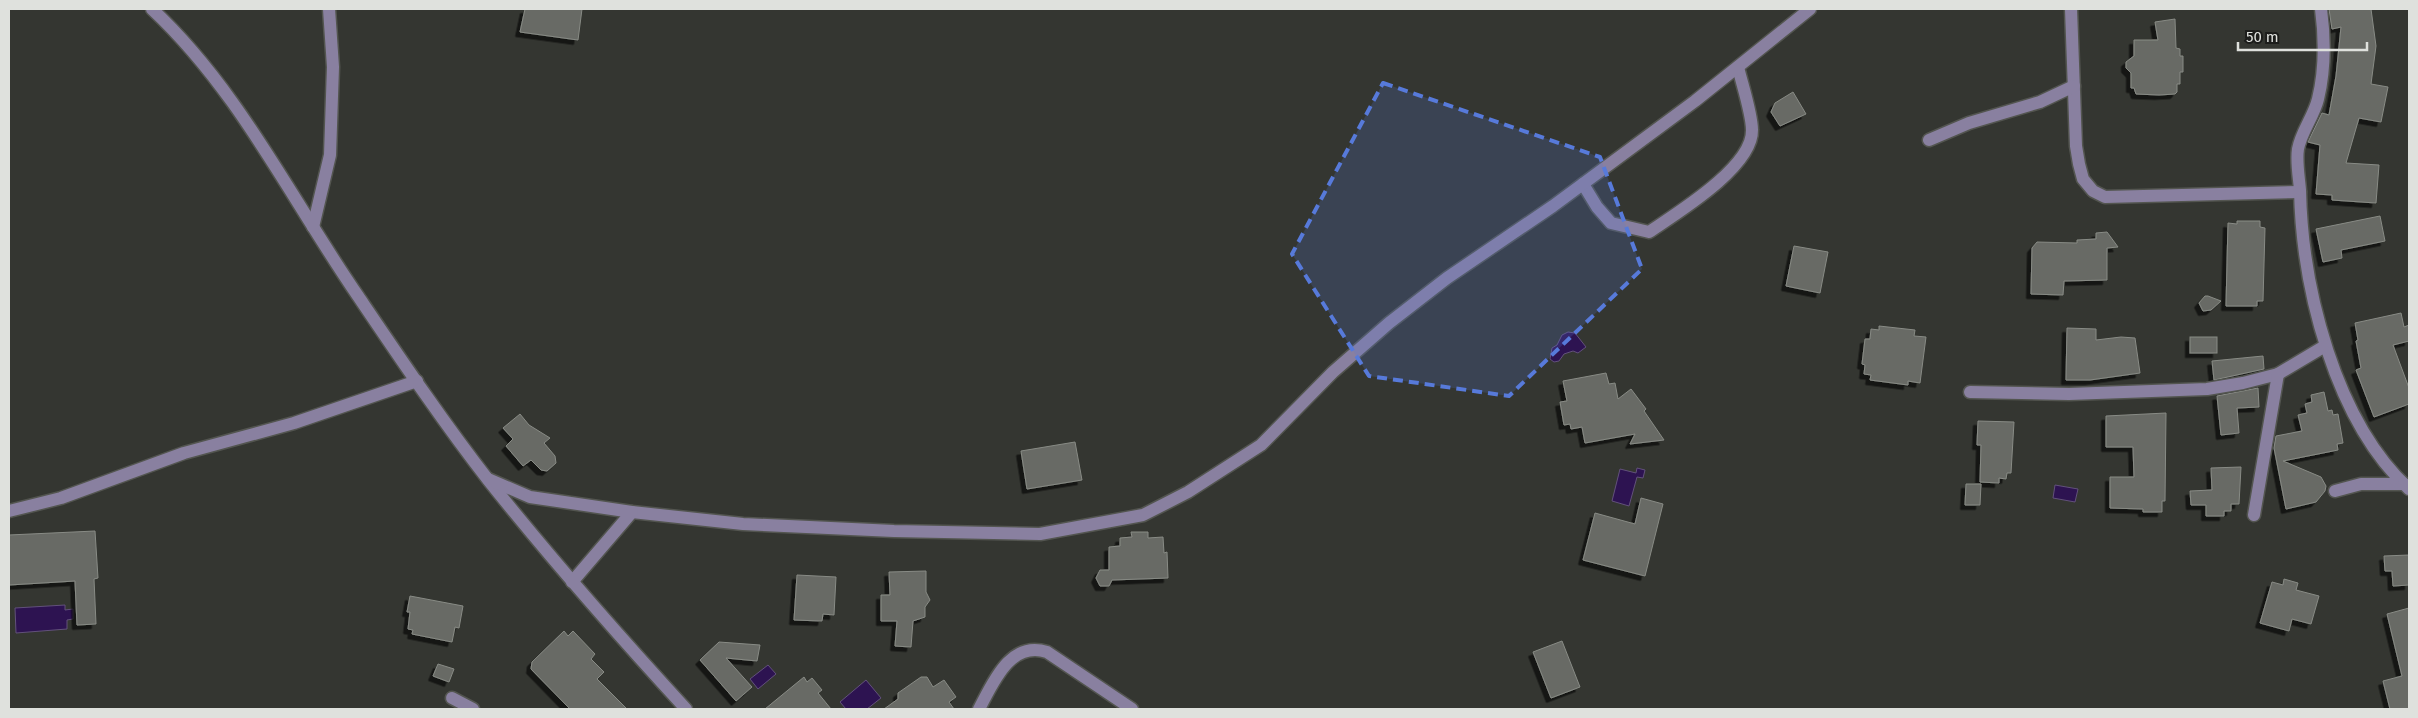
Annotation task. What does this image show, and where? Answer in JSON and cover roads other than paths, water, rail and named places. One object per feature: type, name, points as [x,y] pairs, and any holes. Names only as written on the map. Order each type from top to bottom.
[{"type":"street","points":[[152,9],[207,66],[259,141],[356,294],[488,479],[572,582],[686,709]]},
{"type":"street","points":[[313,227],[330,155],[333,67],[329,9]]},
{"type":"street","points":[[488,479],[530,497],[632,512],[743,524],[998,535],[1040,534],[1143,515],[1188,492],[1262,445],[1333,372],[1389,323],[1447,278],[1583,184],[1738,67],[1810,9]]},
{"type":"street","points":[[2071,9],[2076,146],[2084,179],[2093,190],[2105,197],[2300,192]]},
{"type":"street","points":[[2321,9],[2324,41],[2323,68],[2318,100],[2298,148],[2303,253],[2316,315],[2325,346],[2349,402],[2368,439],[2407,487]]},
{"type":"street","points":[[1583,184],[1597,207],[1612,223],[1649,232],[1710,190],[1743,158],[1752,131],[1738,67]]},
{"type":"street","points":[[1929,140],[1969,123],[2040,102],[2074,86]]},
{"type":"street","points":[[1970,392],[2069,394],[2207,389],[2243,383],[2278,374],[2325,346]]},
{"type":"street","points":[[2254,515],[2278,374]]},
{"type":"street","points":[[9,511],[61,498],[184,453],[294,424],[417,381]]},
{"type":"street","points":[[2335,491],[2361,484],[2407,487]]},
{"type":"street","points":[[572,582],[632,512]]},
{"type":"street","points":[[979,709],[998,672],[1016,656],[1028,650],[1037,649],[1047,652],[1132,709]]},
{"type":"street","points":[[452,698],[473,709]]}]
